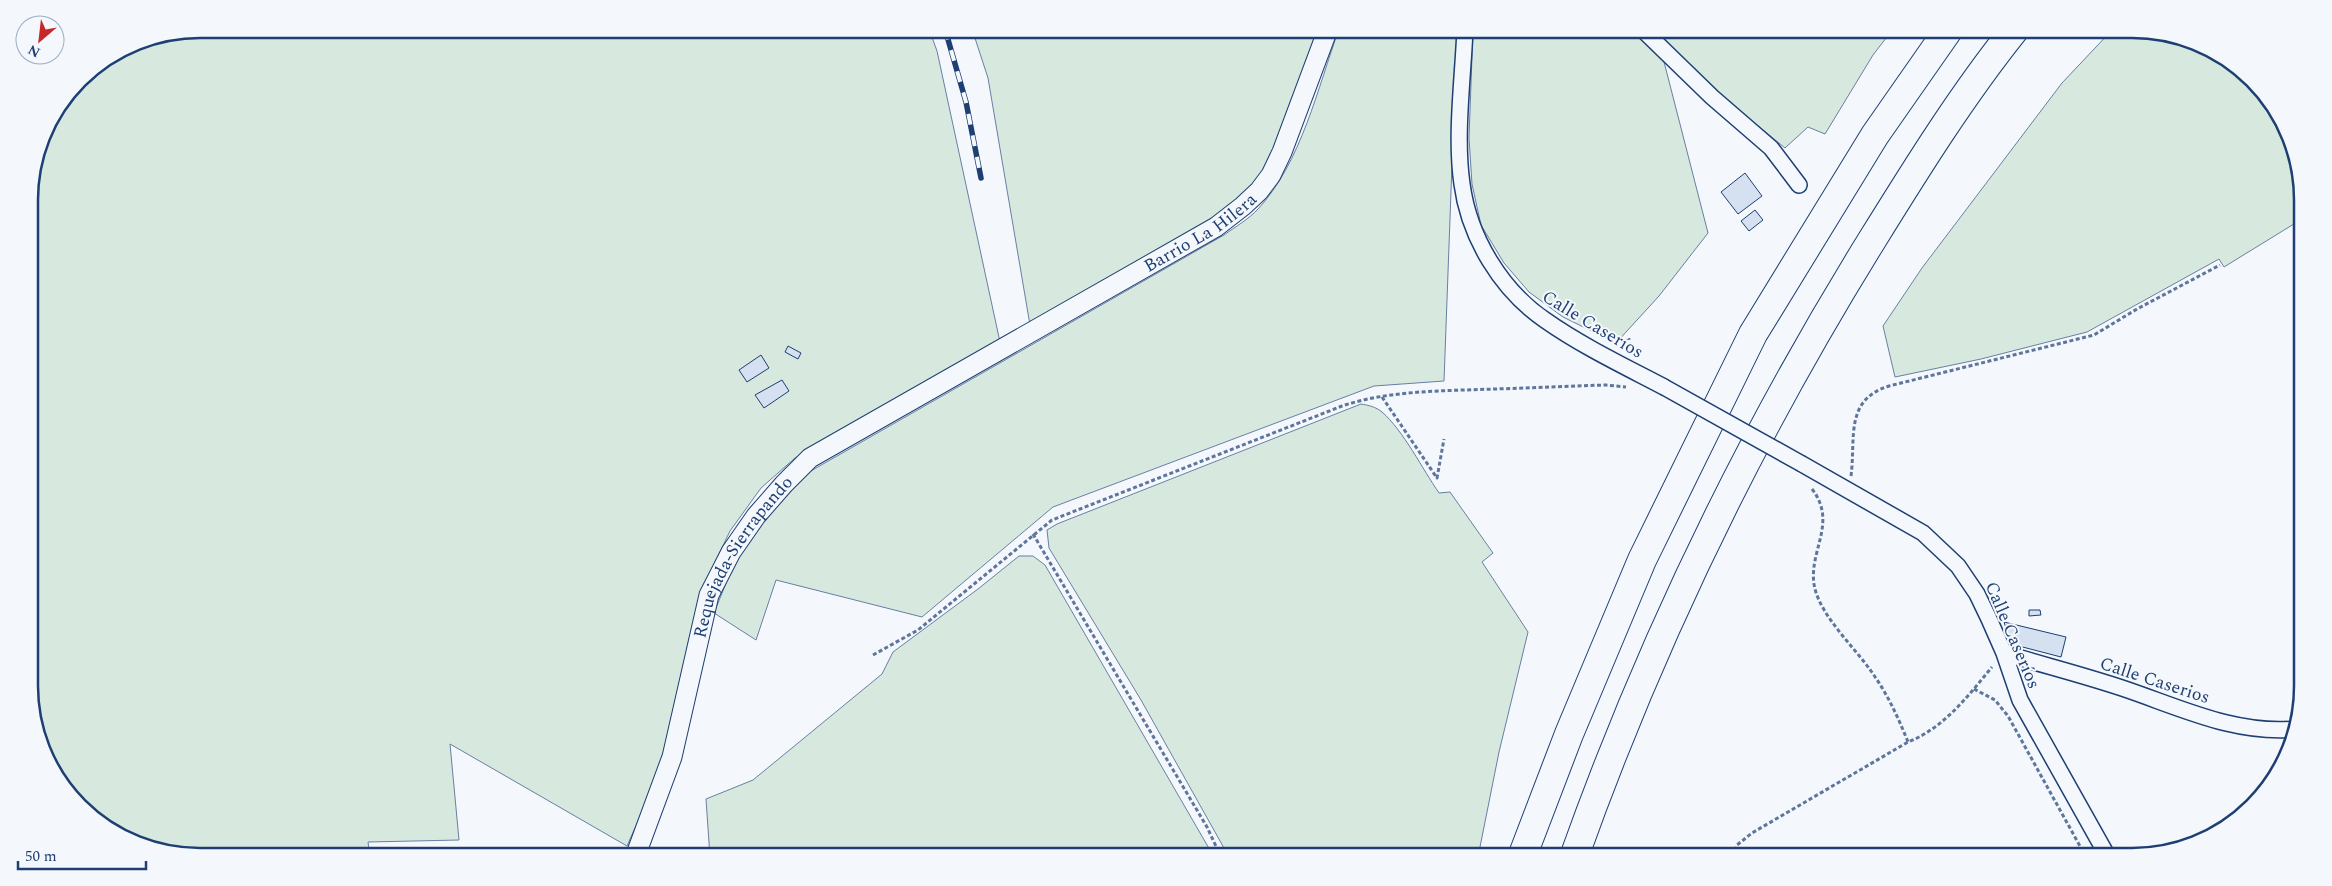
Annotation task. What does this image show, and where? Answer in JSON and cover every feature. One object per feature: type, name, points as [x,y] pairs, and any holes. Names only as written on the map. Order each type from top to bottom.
[{"type":"highway","points":[[1525,848],[1569,734],[1642,560],[1753,334],[1870,143],[1943,38]]},
{"type":"highway","points":[[1577,848],[1606,766],[1665,625],[1733,486],[1843,287],[1946,126],[2009,38]]},
{"type":"street","name":"Barrio La Hilera","points":[[985,359],[1216,227],[1259,191],[1271,175],[1282,152],[1325,38]]},
{"type":"street","name":"Calle Caseríos","points":[[1465,38],[1461,132],[1462,185],[1470,219],[1490,262],[1515,295],[1545,321],[1849,489],[1923,532],[1948,554],[1977,594],[2004,653],[2020,700],[2103,848]]},
{"type":"street","points":[[1651,38],[1712,97],[1771,148],[1799,185]]},
{"type":"street","name":"Requejada-Sierrapando","points":[[637,848],[672,756],[709,595],[731,552],[756,516],[810,458],[985,359]]},
{"type":"street","name":"Calle Caserios","points":[[2004,653],[2121,688],[2223,722],[2254,729],[2289,729]]},
{"type":"path","points":[[1849,489],[1856,415],[1860,404],[1868,396],[1890,386],[2094,335],[2137,309],[2220,265]]},
{"type":"path","points":[[873,655],[889,648],[924,626],[1052,520],[1294,424],[1361,400],[1382,396],[1447,391],[1597,385],[1630,388]]},
{"type":"path","points":[[1382,396],[1437,478],[1444,440]]},
{"type":"path","points":[[1810,487],[1819,500],[1823,522],[1813,570],[1815,591],[1826,611],[1871,671],[1895,709],[1908,742]]},
{"type":"path","points":[[1033,534],[1208,827],[1217,848]]},
{"type":"path","points":[[1736,848],[1752,832],[1908,742],[1923,736],[1942,721],[1974,689],[2004,653]]},
{"type":"path","points":[[1974,689],[1995,700],[2008,716],[2081,848]]},
{"type":"shaded area","points":[[932,38],[937,51],[1000,342],[795,458],[761,488],[730,531],[707,579],[688,643],[674,718],[653,787],[627,846],[450,744],[459,840],[368,842],[369,848],[200,848],[158,843],[128,832],[93,808],[78,793],[54,758],[41,718],[38,686],[38,189],[43,158],[50,138],[59,119],[71,101],[101,71],[119,59],[148,46],[179,39]]},
{"type":"shaded area","points":[[975,38],[1317,38],[1282,134],[1252,187],[1227,211],[1030,325],[988,78]]},
{"type":"shaded area","points":[[1336,38],[1457,38],[1444,381],[1374,386],[1053,507],[922,617],[776,580],[756,640],[714,613],[732,568],[762,520],[802,476],[1224,235],[1246,220],[1258,209],[1286,170],[1307,124]]},
{"type":"shaded area","points":[[1473,38],[1642,38],[1663,58],[1708,233],[1659,296],[1616,343],[1563,317],[1529,292],[1504,263],[1481,225],[1472,184],[1469,138]]},
{"type":"shaded area","points":[[1660,38],[1886,38],[1873,55],[1825,134],[1808,127],[1785,148],[1692,72]]},
{"type":"shaded area","points":[[2104,38],[2153,39],[2174,43],[2204,54],[2222,65],[2247,85],[2273,119],[2289,158],[2293,179],[2294,224],[2224,267],[2219,259],[2087,332],[1981,359],[1895,377],[1883,326],[1922,268],[2062,83]]},
{"type":"shaded area","points":[[1361,404],[1382,412],[1398,429],[1439,493],[1450,492],[1493,553],[1482,562],[1528,632],[1499,752],[1480,848],[1224,848],[1141,700],[1049,548],[1047,530],[1057,524]]},
{"type":"shaded area","points":[[1019,556],[1033,556],[1045,565],[1209,848],[709,848],[706,799],[753,780],[882,674],[893,652]]},
{"type":"building","points":[[1745,173],[1762,196],[1738,214],[1721,192]]},
{"type":"building","points":[[1755,210],[1763,220],[1749,231],[1741,221]]},
{"type":"building","points":[[788,346],[801,353],[798,359],[785,352]]},
{"type":"building","points":[[761,355],[769,368],[747,382],[739,370]]},
{"type":"building","points":[[782,380],[789,391],[764,408],[755,395]]},
{"type":"building","points":[[2029,610],[2040,610],[2041,615],[2029,616]]},
{"type":"building","points":[[2004,622],[2066,637],[2061,657],[2011,644]]},
{"type":"railway","points":[[948,38],[966,102],[981,178]]}]
